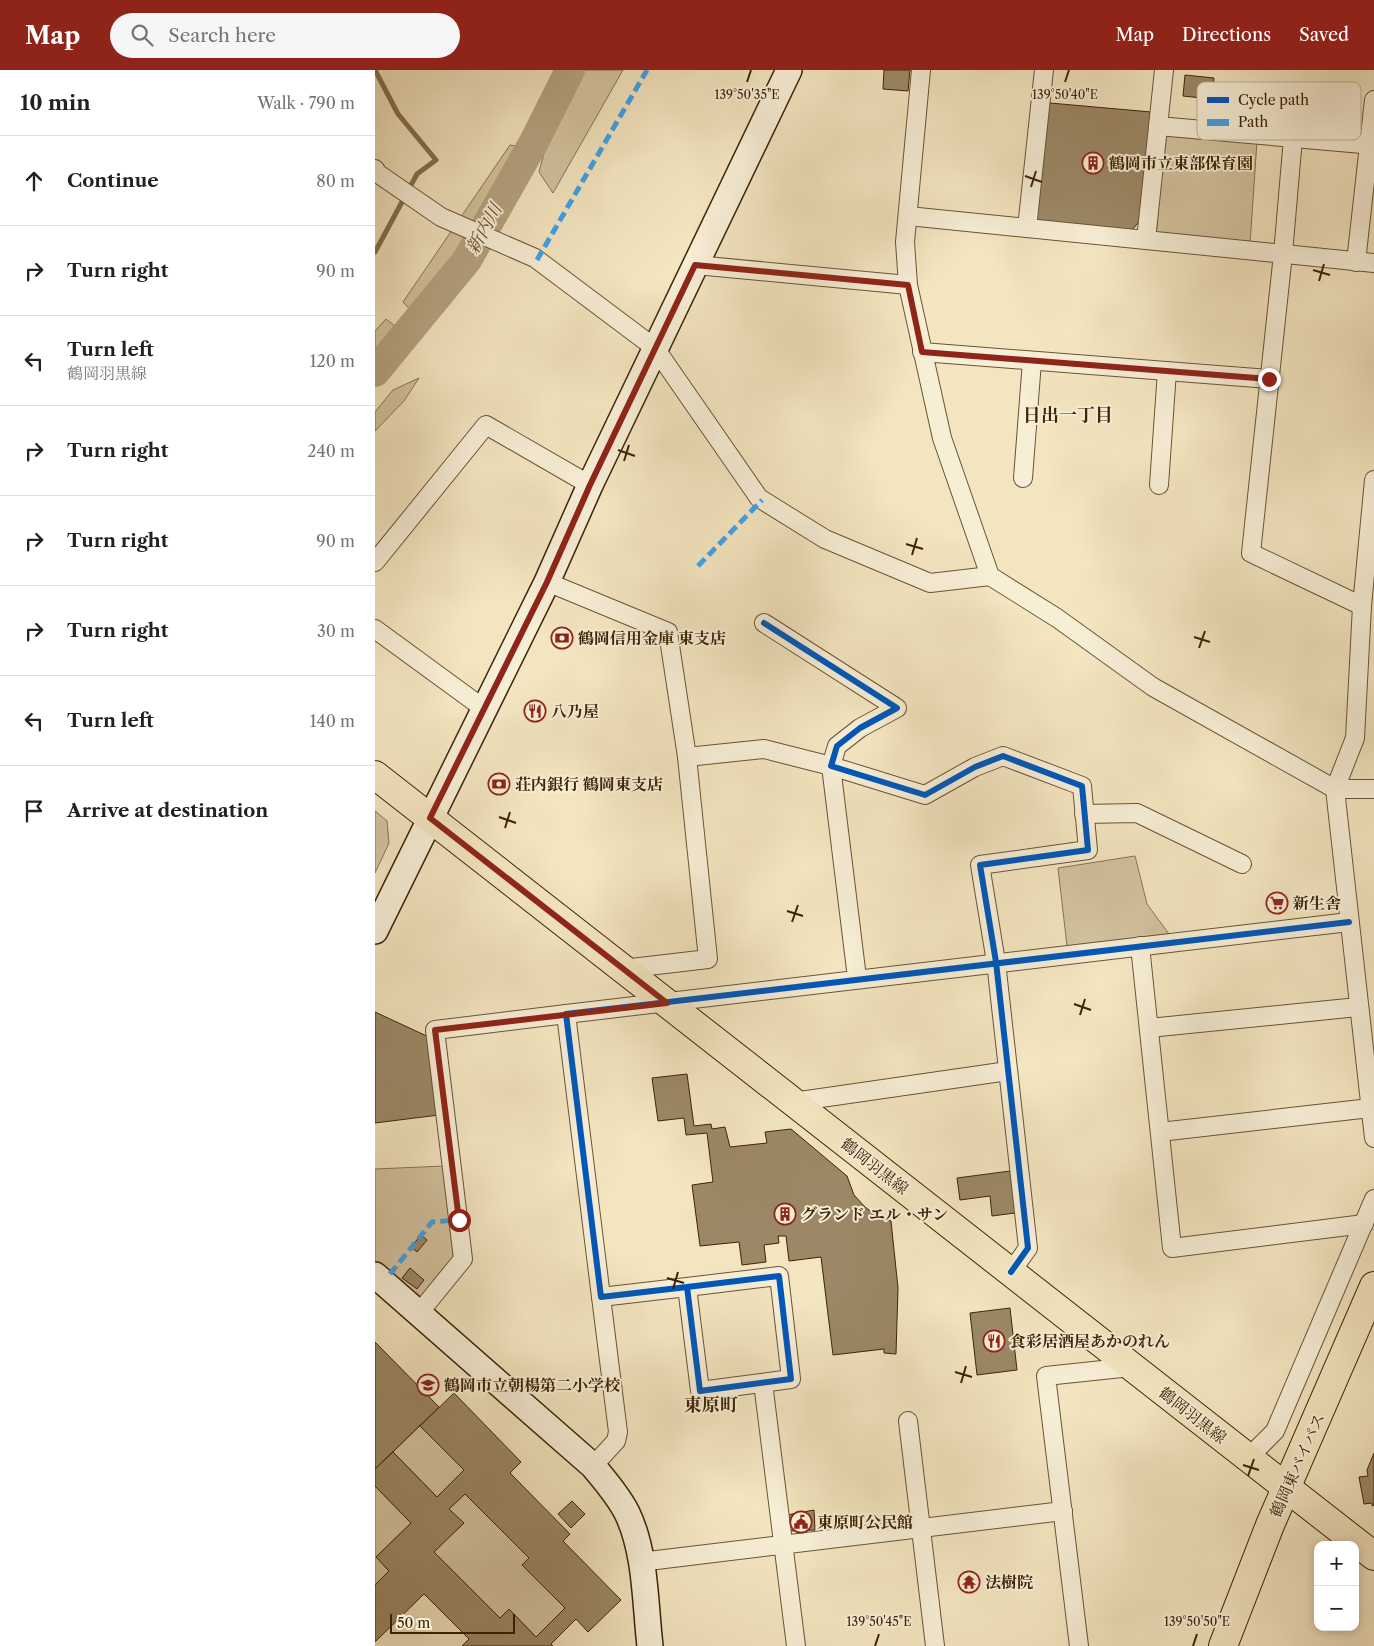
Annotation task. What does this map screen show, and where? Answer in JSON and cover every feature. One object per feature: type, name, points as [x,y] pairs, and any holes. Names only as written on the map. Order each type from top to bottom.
[{"type":"main road","name":"鶴岡羽黒線","points":[[375,775],[1374,1556]]},
{"type":"main road","name":"鶴岡東バイパス","points":[[1223,1646],[1287,1488],[1374,1286]]},
{"type":"street","points":[[375,931],[483,708],[547,582],[590,485],[789,70]]},
{"type":"street","points":[[921,70],[905,242],[908,285],[942,438],[990,576],[1057,618],[1153,686],[1335,789],[1374,789]]},
{"type":"street","points":[[1027,228],[1044,70]]},
{"type":"street","points":[[1146,240],[1164,70]]},
{"type":"street","points":[[1356,262],[1372,145],[1374,100]]},
{"type":"street","points":[[1159,126],[1197,129]]},
{"type":"street","points":[[1293,140],[1283,254],[1251,554],[1362,606]]},
{"type":"street","points":[[1316,140],[1372,145]]},
{"type":"street","points":[[375,169],[441,217],[535,258],[655,348],[759,498],[825,539],[931,583],[990,576]]},
{"type":"street","points":[[908,216],[1374,263]]},
{"type":"street","points":[[695,265],[908,285]]},
{"type":"street","points":[[922,352],[1269,379]]},
{"type":"street","points":[[1023,478],[1032,360]]},
{"type":"street","points":[[1159,485],[1167,371]]},
{"type":"street","points":[[375,562],[486,425],[590,485]]},
{"type":"street","points":[[1374,480],[1362,606],[1355,738],[1335,789],[1374,1138]]},
{"type":"street","points":[[547,582],[668,632],[687,757],[708,959],[623,969]]},
{"type":"street","points":[[764,623],[897,708],[860,728],[837,746],[831,766],[857,978]]},
{"type":"street","points":[[375,629],[483,708]]},
{"type":"street","points":[[687,757],[764,750],[831,766],[925,795],[975,767],[1003,756],[1082,786],[1088,850],[980,865],[995,962],[1028,1248],[1011,1272]]},
{"type":"street","points":[[1084,814],[1137,813],[1242,864]]},
{"type":"street","points":[[419,1313],[463,1259],[435,1030],[667,1003],[857,978],[1349,922]]},
{"type":"street","points":[[1140,946],[1172,1248],[1364,1224]]},
{"type":"street","points":[[1149,1028],[1358,1007]]},
{"type":"street","points":[[566,1014],[618,1432],[616,1441],[593,1466]]},
{"type":"street","points":[[793,1102],[1008,1071]]},
{"type":"street","points":[[1160,1132],[1370,1108]]},
{"type":"street","points":[[1248,1458],[1275,1431],[1374,1199]]},
{"type":"street","points":[[375,1275],[593,1466],[613,1489],[627,1513],[636,1537],[650,1646]]},
{"type":"street","points":[[601,1298],[687,1287],[779,1276],[791,1380],[700,1391],[687,1287]]},
{"type":"street","points":[[1079,1646],[1046,1376],[1131,1367]]},
{"type":"street","points":[[763,1383],[795,1646]]},
{"type":"street","points":[[908,1420],[935,1646]]},
{"type":"street","points":[[640,1562],[1063,1511]]},
{"type":"shaded area","points":[[585,70],[623,70],[553,193],[539,172],[548,138]]},
{"type":"shaded area","points":[[1165,134],[1197,136],[1197,140],[1257,141],[1250,244],[1156,235]]},
{"type":"shaded area","points":[[510,145],[521,147],[453,270],[415,315],[403,302]]},
{"type":"shaded area","points":[[386,319],[400,330],[375,361],[375,331]]},
{"type":"shaded area","points":[[419,378],[404,401],[375,431],[375,412],[393,390]]},
{"type":"shaded area","points":[[375,811],[387,821],[389,843],[375,873]]},
{"type":"shaded area","points":[[1135,856],[1147,904],[1169,934],[1067,946],[1058,868]]},
{"type":"shaded area","points":[[444,1166],[455,1260],[419,1304],[375,1264],[375,1169]]},
{"type":"shaded area","points":[[420,1426],[464,1470],[437,1497],[393,1452]]},
{"type":"shaded area","points":[[375,1486],[411,1523],[376,1557],[389,1571],[375,1585]]},
{"type":"shaded area","points":[[465,1494],[529,1558],[522,1565],[565,1608],[536,1637],[509,1609],[500,1618],[434,1552],[463,1523],[449,1509]]},
{"type":"building","points":[[884,70],[910,70],[908,91],[883,89]]},
{"type":"building","points":[[1185,75],[1214,78],[1214,82],[1197,82],[1197,97],[1183,96]]},
{"type":"building","name":"鶴岡市立東部保育園","points":[[1050,103],[1151,112],[1139,222],[1132,230],[1040,223],[1033,214]]},
{"type":"building","points":[[375,1012],[431,1038],[439,1115],[375,1123]]},
{"type":"building","name":"グランド エル・サン","points":[[687,1074],[694,1126],[711,1124],[712,1129],[725,1127],[730,1147],[767,1143],[765,1132],[791,1129],[847,1176],[854,1195],[865,1207],[877,1216],[891,1221],[898,1288],[896,1354],[884,1353],[884,1349],[833,1355],[821,1257],[789,1261],[786,1236],[778,1236],[779,1243],[764,1245],[766,1262],[742,1265],[739,1242],[700,1246],[692,1185],[713,1182],[707,1133],[686,1135],[684,1118],[658,1121],[652,1078]]},
{"type":"building","points":[[1010,1171],[1015,1213],[992,1216],[990,1196],[960,1200],[957,1178]]},
{"type":"building","points":[[421,1235],[427,1240],[417,1252],[411,1247]]},
{"type":"building","points":[[410,1268],[424,1280],[417,1289],[402,1278]]},
{"type":"building","name":"食彩居酒屋あかのれん","points":[[1010,1308],[1017,1370],[977,1375],[970,1313]]},
{"type":"building","points":[[375,1342],[439,1407],[376,1468],[375,1466]]},
{"type":"building","points":[[454,1393],[521,1462],[510,1473],[570,1534],[563,1541],[621,1600],[588,1632],[576,1619],[551,1644],[553,1646],[462,1646],[469,1639],[424,1594],[375,1642],[375,1585],[389,1571],[376,1557],[411,1523],[375,1486],[375,1469],[393,1452],[437,1497],[464,1470],[420,1426]],"holes":[[[465,1494],[529,1558],[522,1565],[565,1608],[536,1637],[509,1609],[500,1618],[434,1552],[464,1523],[449,1509]]]},
{"type":"building","points":[[1374,1453],[1374,1505],[1372,1506],[1372,1503],[1364,1504],[1359,1477],[1368,1476],[1367,1470]]},
{"type":"building","points":[[572,1501],[585,1514],[571,1528],[558,1514]]},
{"type":"building","name":"東原町公民館","points":[[814,1510],[815,1530],[788,1531],[787,1515]]},
{"type":"waterway","points":[[375,70],[398,114],[436,160],[417,174],[375,252]]},
{"type":"waterway","name":"新内川","points":[[375,372],[467,260],[534,142],[570,70]]},
{"type":"marked path","points":[[537,260],[647,70]]},
{"type":"marked path","points":[[698,566],[762,500]]},
{"type":"marked path","points":[[390,1274],[432,1222],[458,1220]]},
{"type":"cycle path","points":[[764,623],[897,708],[860,728],[837,746],[831,766],[925,795],[975,767],[1003,756],[1082,786],[1088,850],[980,865],[996,962],[1028,1248],[1011,1272]]},
{"type":"cycle path","points":[[687,1287],[779,1276],[791,1379],[700,1391],[687,1287],[601,1297],[566,1014],[1349,922]]},
{"type":"place","name":"鶴岡市立東部保育園","points":[[1093,163]]},
{"type":"place","name":"鶴岡信用金庫 東支店","points":[[562,638]]},
{"type":"place","name":"八乃屋","points":[[535,711]]},
{"type":"place","name":"荘内銀行 鶴岡東支店","points":[[499,784]]},
{"type":"place","name":"新生舎","points":[[1277,903]]},
{"type":"place","name":"グランド エル・サン","points":[[785,1214]]},
{"type":"place","name":"食彩居酒屋あかのれん","points":[[994,1341]]},
{"type":"place","name":"鶴岡市立朝楊第二小学校","points":[[428,1385]]},
{"type":"place","name":"東原町公民館","points":[[801,1522]]},
{"type":"place","name":"法樹院","points":[[969,1582]]},
{"type":"district","name":"日出一丁目","points":[[1068,415]]},
{"type":"district","name":"東原町","points":[[711,1405]]},
{"type":"route","points":[[459,1220],[435,1030],[667,1003],[430,818],[547,582],[590,485],[695,265],[908,285],[922,352],[1269,379]]}]
